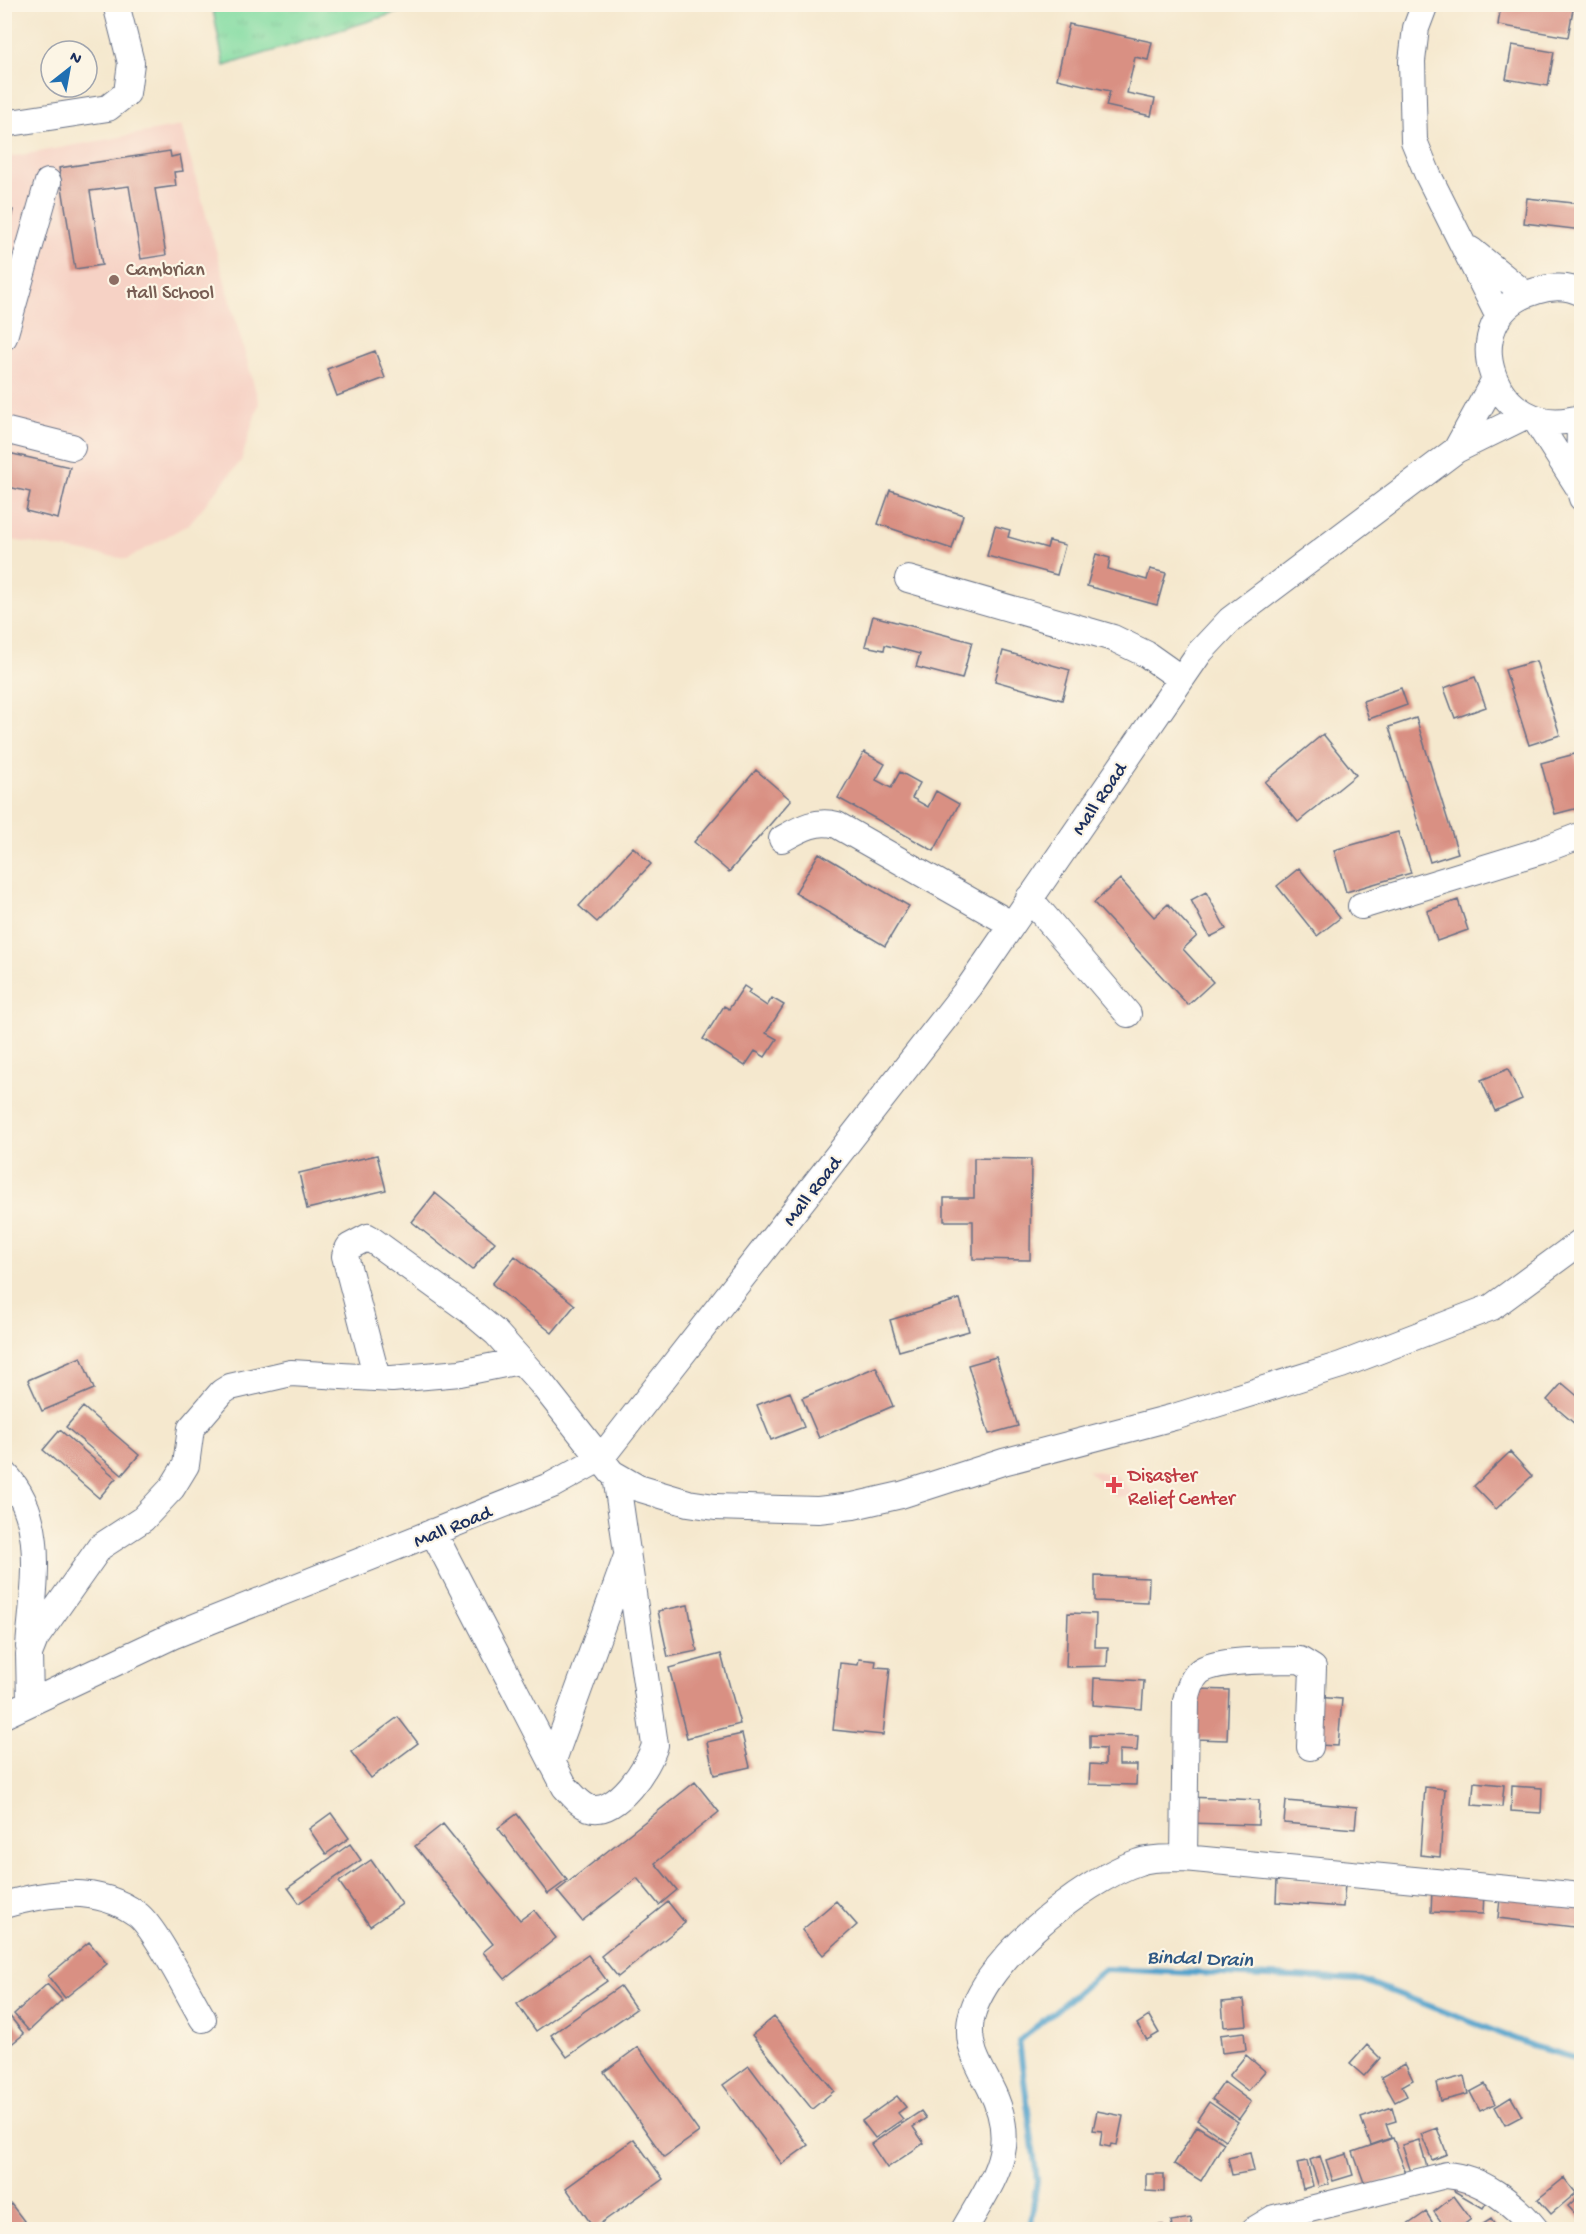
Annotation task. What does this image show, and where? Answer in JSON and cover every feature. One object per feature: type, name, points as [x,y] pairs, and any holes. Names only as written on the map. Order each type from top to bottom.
[{"type":"street","points":[[4,124],[108,108],[127,93],[131,63],[116,4]]},
{"type":"street","points":[[1425,4],[1416,28],[1412,61],[1414,141],[1428,175],[1499,317]]},
{"type":"street","points":[[4,337],[48,182]]},
{"type":"street","points":[[1464,244],[1525,294]]},
{"type":"street","points":[[1580,493],[1581,417],[1558,422],[1531,417],[1507,401],[1494,381],[1488,359],[1490,337],[1499,317],[1511,303],[1525,294],[1549,287],[1574,289],[1581,293]]},
{"type":"street","points":[[1456,450],[1494,381]]},
{"type":"street","points":[[1456,450],[1531,417]]},
{"type":"street","points":[[1531,417],[1580,493]]},
{"type":"street","points":[[4,430],[72,447]]},
{"type":"street","name":"Mall Road","points":[[4,1715],[172,1636],[552,1485],[608,1467],[970,986],[1180,678],[1230,620],[1456,450]]},
{"type":"street","points":[[908,579],[1113,638],[1146,654],[1180,678]]},
{"type":"street","points":[[782,839],[806,826],[824,821],[837,825],[1011,924]]},
{"type":"street","points":[[1361,906],[1540,851],[1581,835]]},
{"type":"street","points":[[1029,897],[1128,1014]]},
{"type":"street","points":[[377,1378],[345,1256],[349,1247],[368,1237],[470,1311],[496,1333],[541,1383],[608,1467],[638,1488],[688,1503],[715,1507],[818,1510],[853,1506],[901,1496],[1003,1462],[1174,1417],[1341,1365],[1492,1307],[1581,1241]]},
{"type":"street","points":[[29,1654],[35,1640],[100,1547],[143,1519],[172,1488],[186,1466],[191,1428],[222,1392],[230,1387],[291,1373],[377,1378],[460,1373],[519,1360]]},
{"type":"street","points":[[434,1532],[565,1787],[578,1801],[590,1809],[608,1807],[626,1791],[650,1761],[655,1744],[627,1556],[608,1467]]},
{"type":"street","points":[[4,1473],[27,1505],[33,1522],[35,1547],[29,1654],[30,1701]]},
{"type":"street","points":[[552,1763],[627,1556]]},
{"type":"street","points":[[1185,1857],[1186,1701],[1197,1674],[1207,1668],[1225,1664],[1300,1660],[1309,1663],[1313,1668],[1310,1747]]},
{"type":"street","points":[[964,2229],[998,2170],[1004,2143],[1001,2110],[972,2052],[970,2026],[977,2000],[987,1982],[1044,1919],[1106,1875],[1141,1861],[1185,1857],[1581,1896]]},
{"type":"street","points":[[4,1905],[33,1897],[81,1892],[108,1898],[138,1914],[150,1929],[202,2019]]},
{"type":"street","points":[[1254,2229],[1275,2218],[1446,2175],[1461,2176],[1472,2180],[1516,2208],[1536,2229]]},
{"type":"shaded area","name":"Cambrian Hall School","points":[[181,126],[259,403],[241,461],[189,524],[127,559],[5,539],[4,158]]},
{"type":"shaded area","name":"Disaster Relief Center","points":[[1087,1470],[1116,1474],[1135,1495],[1116,1497]]},
{"type":"green space","points":[[212,4],[421,5],[224,66]]},
{"type":"building","points":[[1501,4],[1574,4],[1568,37],[1498,25]]},
{"type":"building","points":[[1069,24],[1152,42],[1148,60],[1135,57],[1127,93],[1155,99],[1151,116],[1106,106],[1110,91],[1057,79]]},
{"type":"building","points":[[1512,45],[1554,52],[1548,86],[1506,79]]},
{"type":"building","points":[[170,151],[171,157],[180,155],[183,171],[174,172],[176,186],[155,189],[166,255],[141,259],[129,186],[90,191],[102,265],[75,269],[59,168]]},
{"type":"building","points":[[1527,198],[1582,204],[1582,230],[1524,223]]},
{"type":"building","points":[[4,208],[13,210],[5,244],[4,244]]},
{"type":"building","points":[[375,351],[385,378],[337,396],[327,369]]},
{"type":"building","points":[[4,452],[70,467],[58,519],[26,511],[30,492],[4,486]]},
{"type":"building","points":[[890,490],[963,515],[952,549],[878,524]]},
{"type":"building","points":[[995,526],[1010,530],[1008,537],[1047,548],[1049,541],[1065,545],[1057,575],[987,556]]},
{"type":"building","points":[[1096,554],[1110,558],[1108,569],[1147,580],[1150,569],[1166,573],[1157,605],[1087,586]]},
{"type":"building","points":[[873,616],[972,642],[962,679],[916,667],[920,654],[885,645],[884,650],[865,646]]},
{"type":"building","points":[[1003,651],[1070,670],[1062,700],[995,681]]},
{"type":"building","points":[[1536,661],[1560,735],[1529,745],[1505,670]]},
{"type":"building","points":[[1475,677],[1486,707],[1455,718],[1444,688]]},
{"type":"building","points":[[1401,688],[1407,705],[1369,719],[1363,701]]},
{"type":"building","points":[[1416,718],[1458,853],[1430,862],[1389,727]]},
{"type":"building","points":[[1323,734],[1356,775],[1298,822],[1265,782]]},
{"type":"building","points":[[864,752],[885,764],[876,780],[891,788],[900,772],[920,783],[912,798],[928,807],[936,791],[959,804],[934,851],[838,798]]},
{"type":"building","points":[[1575,754],[1582,778],[1582,807],[1555,814],[1541,763]]},
{"type":"building","points":[[756,770],[791,800],[729,872],[694,842]]},
{"type":"building","points":[[1398,832],[1411,873],[1346,892],[1334,850]]},
{"type":"building","points":[[633,847],[651,864],[597,922],[579,906]]},
{"type":"building","points":[[819,853],[909,906],[885,946],[795,893]]},
{"type":"building","points":[[1299,868],[1340,918],[1317,936],[1277,886]]},
{"type":"building","points":[[1120,879],[1154,917],[1168,904],[1197,936],[1183,949],[1213,982],[1188,1005],[1094,903]]},
{"type":"building","points":[[1206,892],[1226,929],[1210,937],[1191,900]]},
{"type":"building","points":[[1458,900],[1468,930],[1437,941],[1427,911]]},
{"type":"building","points":[[744,986],[750,990],[748,993],[767,1006],[772,998],[784,1005],[766,1033],[777,1039],[765,1057],[755,1051],[745,1066],[703,1039],[724,1006],[729,1009]]},
{"type":"building","points":[[1508,1069],[1522,1099],[1495,1111],[1481,1080]]},
{"type":"building","points":[[377,1155],[386,1190],[307,1209],[299,1173]]},
{"type":"building","points":[[974,1158],[1031,1159],[1030,1260],[973,1259],[973,1221],[944,1221],[944,1198],[974,1198]]},
{"type":"building","points":[[435,1193],[495,1242],[472,1270],[412,1222]]},
{"type":"building","points":[[515,1256],[575,1305],[552,1333],[492,1284]]},
{"type":"building","points":[[960,1299],[969,1331],[899,1351],[890,1320]]},
{"type":"building","points":[[81,1357],[94,1389],[42,1411],[28,1380]]},
{"type":"building","points":[[996,1357],[1018,1426],[989,1434],[968,1365]]},
{"type":"building","points":[[876,1367],[893,1406],[819,1438],[802,1398]]},
{"type":"building","points":[[1562,1383],[1582,1400],[1582,1430],[1547,1400]]},
{"type":"building","points":[[790,1392],[804,1427],[771,1440],[757,1405]]},
{"type":"building","points":[[83,1407],[139,1455],[122,1475],[66,1427]]},
{"type":"building","points":[[60,1430],[116,1478],[99,1498],[43,1450]]},
{"type":"building","points":[[1510,1452],[1532,1476],[1496,1509],[1474,1486]]},
{"type":"building","points":[[1095,1576],[1149,1578],[1148,1603],[1095,1601]]},
{"type":"building","points":[[688,1605],[697,1651],[668,1657],[658,1611]]},
{"type":"building","points":[[1068,1613],[1096,1614],[1095,1647],[1108,1647],[1107,1666],[1066,1667]]},
{"type":"building","points":[[721,1654],[740,1724],[687,1738],[669,1668]]},
{"type":"building","points":[[859,1659],[876,1661],[875,1667],[890,1668],[883,1735],[833,1730],[840,1663],[858,1665]]},
{"type":"building","points":[[1094,1678],[1144,1681],[1142,1709],[1093,1705]]},
{"type":"building","points":[[1197,1689],[1229,1690],[1227,1740],[1195,1739]]},
{"type":"building","points":[[1303,1696],[1342,1699],[1338,1746],[1318,1745]]},
{"type":"building","points":[[398,1717],[418,1743],[371,1778],[351,1752]]},
{"type":"building","points":[[742,1734],[750,1767],[714,1775],[707,1742]]},
{"type":"building","points":[[1090,1735],[1138,1736],[1137,1751],[1119,1750],[1119,1765],[1137,1765],[1136,1785],[1089,1784],[1090,1764],[1105,1765],[1105,1749],[1090,1748]]},
{"type":"building","points":[[695,1782],[719,1812],[655,1863],[677,1890],[659,1905],[637,1878],[582,1921],[557,1891]]},
{"type":"building","points":[[1474,1782],[1504,1785],[1502,1807],[1472,1805]]},
{"type":"building","points":[[1512,1786],[1542,1788],[1541,1813],[1511,1811]]},
{"type":"building","points":[[1425,1787],[1445,1789],[1440,1857],[1420,1855]]},
{"type":"building","points":[[1188,1797],[1259,1800],[1258,1825],[1188,1823]]},
{"type":"building","points":[[1286,1801],[1357,1807],[1355,1829],[1284,1823]]},
{"type":"building","points":[[331,1813],[349,1838],[326,1854],[309,1829]]},
{"type":"building","points":[[517,1814],[567,1880],[548,1894],[498,1828]]},
{"type":"building","points":[[443,1824],[520,1920],[534,1910],[556,1938],[505,1979],[483,1952],[493,1944],[415,1846]]},
{"type":"building","points":[[350,1844],[361,1860],[299,1903],[288,1888]]},
{"type":"building","points":[[371,1860],[402,1904],[370,1926],[339,1882]]},
{"type":"building","points":[[1277,1880],[1345,1885],[1343,1907],[1276,1902]]},
{"type":"building","points":[[1501,1889],[1582,1898],[1582,1928],[1498,1918]]},
{"type":"building","points":[[1432,1891],[1484,1893],[1483,1914],[1431,1912]]},
{"type":"building","points":[[836,1901],[857,1925],[823,1955],[802,1930]]},
{"type":"building","points":[[668,1902],[685,1923],[618,1977],[601,1956]]},
{"type":"building","points":[[89,1942],[107,1964],[65,1998],[48,1976]]},
{"type":"building","points":[[588,1955],[607,1981],[536,2031],[517,2004]]},
{"type":"building","points":[[47,1984],[62,2000],[29,2031],[14,2014]]},
{"type":"building","points":[[620,1986],[636,2009],[567,2057],[551,2035]]},
{"type":"building","points":[[1244,2000],[1247,2025],[1224,2027],[1222,2002]]},
{"type":"building","points":[[8,2014],[24,2034],[4,2050],[4,2017]]},
{"type":"building","points":[[1149,2016],[1159,2033],[1147,2040],[1137,2024]]},
{"type":"building","points":[[774,2017],[834,2091],[812,2109],[752,2035]]},
{"type":"building","points":[[1244,2032],[1246,2050],[1222,2053],[1220,2035]]},
{"type":"building","points":[[1367,2045],[1380,2058],[1364,2076],[1350,2064]]},
{"type":"building","points":[[638,2047],[699,2132],[664,2157],[604,2072]]},
{"type":"building","points":[[1246,2055],[1265,2071],[1248,2091],[1229,2076]]},
{"type":"building","points":[[1405,2064],[1413,2080],[1402,2086],[1407,2096],[1395,2102],[1381,2077]]},
{"type":"building","points":[[749,2066],[808,2145],[782,2164],[723,2085]]},
{"type":"building","points":[[1464,2076],[1468,2094],[1441,2101],[1437,2083]]},
{"type":"building","points":[[1224,2082],[1251,2102],[1239,2119],[1212,2099]]},
{"type":"building","points":[[1485,2084],[1495,2104],[1480,2111],[1470,2092]]},
{"type":"building","points":[[897,2096],[906,2107],[898,2113],[903,2119],[875,2138],[862,2121]]},
{"type":"building","points":[[1511,2097],[1522,2116],[1505,2125],[1495,2107]]},
{"type":"building","points":[[1209,2102],[1238,2122],[1225,2140],[1197,2120]]},
{"type":"building","points":[[1392,2107],[1396,2121],[1386,2124],[1391,2138],[1371,2145],[1361,2118]]},
{"type":"building","points":[[921,2111],[926,2118],[913,2127],[924,2143],[887,2168],[871,2144]]},
{"type":"building","points":[[1097,2111],[1123,2116],[1117,2145],[1111,2144],[1110,2147],[1100,2145],[1102,2131],[1093,2130]]},
{"type":"building","points":[[1197,2126],[1224,2143],[1201,2181],[1174,2164]]},
{"type":"building","points":[[1437,2128],[1447,2154],[1432,2160],[1421,2134]]},
{"type":"building","points":[[1393,2138],[1406,2173],[1366,2188],[1353,2152]]},
{"type":"building","points":[[634,2139],[663,2179],[594,2228],[566,2188]]},
{"type":"building","points":[[1419,2140],[1427,2167],[1411,2172],[1402,2145]]},
{"type":"building","points":[[1250,2153],[1254,2171],[1232,2175],[1228,2158]]},
{"type":"building","points":[[1347,2154],[1353,2175],[1333,2181],[1326,2160]]},
{"type":"building","points":[[1320,2156],[1329,2184],[1319,2187],[1310,2160]]},
{"type":"building","points":[[1307,2161],[1313,2186],[1303,2189],[1297,2163]]},
{"type":"building","points":[[1146,2174],[1164,2174],[1164,2192],[1146,2191]]},
{"type":"building","points":[[1564,2178],[1576,2193],[1551,2214],[1538,2199]]},
{"type":"building","points":[[1460,2180],[1490,2197],[1483,2208],[1454,2191]]},
{"type":"building","points":[[1582,2193],[1582,2221],[1568,2206]]},
{"type":"building","points":[[1454,2196],[1471,2219],[1457,2230],[1447,2230],[1434,2212]]},
{"type":"building","points":[[11,2204],[31,2230],[4,2230],[4,2209]]},
{"type":"building","points":[[1426,2212],[1437,2230],[1400,2230]]},
{"type":"building","points":[[1191,2218],[1193,2230],[1173,2230],[1171,2221]]},
{"type":"building","points":[[1491,2219],[1498,2230],[1478,2230],[1477,2228]]},
{"type":"building","points":[[1163,2225],[1163,2230],[1128,2230],[1128,2226]]},
{"type":"waterway","name":"Bindal Drain","points":[[1030,2230],[1037,2180],[1019,2041],[1105,1969],[1362,1980],[1536,2047],[1582,2060]]},
{"type":"place","name":"Cambrian Hall School","points":[[114,280]]},
{"type":"place","name":"Disaster Relief Center","points":[[1114,1485]]}]
